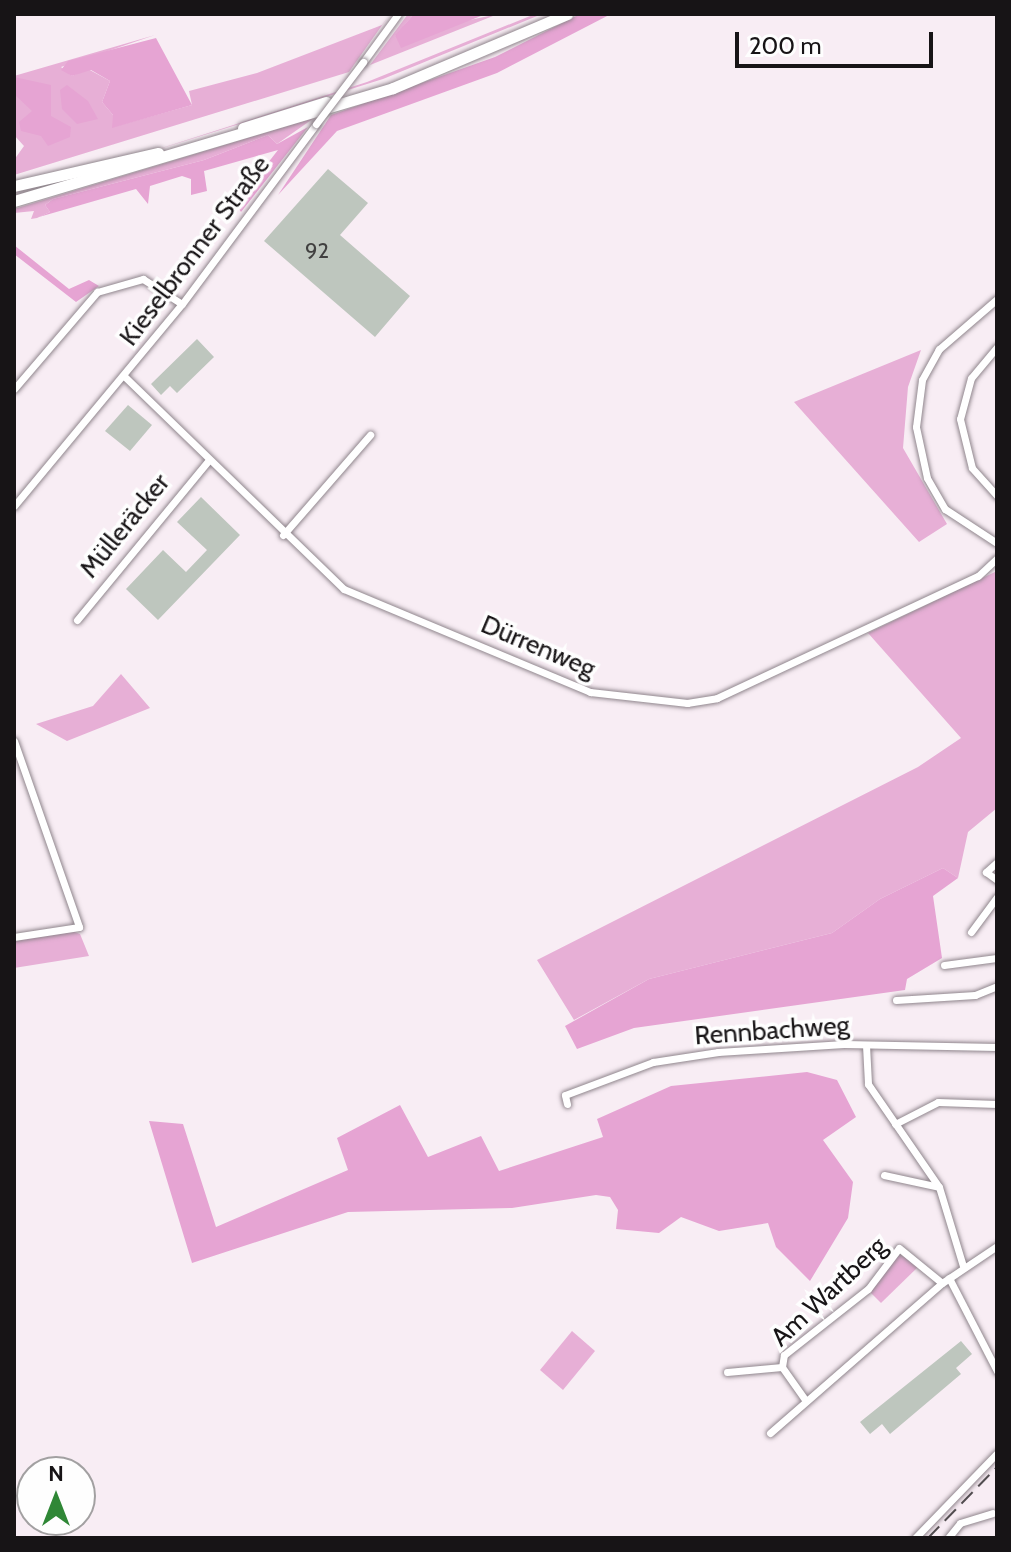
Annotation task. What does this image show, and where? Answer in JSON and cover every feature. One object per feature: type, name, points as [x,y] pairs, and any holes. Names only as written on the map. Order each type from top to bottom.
[{"type":"highway","points":[[14,186],[151,155],[375,87],[554,14]]},
{"type":"highway","points":[[14,201],[382,92],[567,14]]},
{"type":"street","name":"Kieselbronner Straße","points":[[14,506],[182,304],[398,14]]},
{"type":"street","points":[[14,389],[97,292],[143,279],[182,304]]},
{"type":"street","points":[[997,299],[939,349],[922,380],[916,427],[924,470],[945,509],[997,543]]},
{"type":"street","points":[[997,347],[971,378],[960,419],[972,468],[997,496]]},
{"type":"street","name":"Dürrenweg","points":[[124,376],[283,535],[344,589],[430,621],[555,681],[624,699],[687,703],[717,698],[978,576],[997,558]]},
{"type":"street","points":[[283,535],[370,435]]},
{"type":"street","name":"Mülleräcker","points":[[77,620],[209,460]]},
{"type":"street","points":[[14,741],[79,927],[14,937]]},
{"type":"street","points":[[997,862],[986,872],[997,880]]},
{"type":"street","points":[[971,932],[997,897]]},
{"type":"street","points":[[944,965],[997,958]]},
{"type":"street","points":[[896,1000],[975,995],[997,986]]},
{"type":"street","points":[[866,1045],[868,1084],[939,1187],[963,1266]]},
{"type":"street","name":"Rennbachweg","points":[[567,1104],[565,1095],[653,1062],[777,1046],[997,1047]]},
{"type":"street","points":[[895,1124],[938,1102],[997,1104]]},
{"type":"street","points":[[884,1175],[939,1187]]},
{"type":"street","points":[[770,1433],[946,1280],[997,1246]]},
{"type":"street","name":"Am Wartberg","points":[[782,1367],[790,1348],[868,1289],[899,1248],[946,1280]]},
{"type":"street","points":[[946,1280],[997,1371]]},
{"type":"street","name":"Am Wartberg","points":[[727,1372],[782,1367]]},
{"type":"street","name":"Am Wartberg","points":[[782,1367],[806,1401]]},
{"type":"street","points":[[915,1538],[997,1453]]},
{"type":"street","points":[[948,1538],[960,1523],[993,1513]]},
{"type":"shaded area","points":[[390,14],[349,72],[14,175],[14,160],[24,146],[14,135],[14,76],[155,35],[61,67],[72,76],[88,69],[110,81],[102,102],[113,115],[113,127],[192,105],[189,91],[257,73],[382,25]]},
{"type":"shaded area","points":[[408,14],[414,14],[395,36],[498,14],[370,65]]},
{"type":"shaded area","points":[[414,14],[486,14],[401,48],[395,35]]},
{"type":"shaded area","points":[[535,14],[542,14],[383,79],[140,155],[367,82]]},
{"type":"shaded area","points":[[580,14],[611,14],[497,73],[337,131],[278,195],[331,115],[495,57]]},
{"type":"shaded area","points":[[156,38],[192,105],[112,128],[113,115],[102,102],[110,81],[91,70],[72,76],[61,70],[68,61]]},
{"type":"shaded area","points":[[14,77],[51,85],[51,116],[71,127],[70,137],[48,146],[41,136],[21,131],[19,122],[32,111],[14,94]]},
{"type":"shaded area","points":[[67,85],[88,101],[98,119],[77,124],[62,109],[60,90]]},
{"type":"shaded area","points":[[314,118],[277,144],[268,135],[204,160],[53,199],[45,205],[50,212],[37,218],[31,219],[34,211],[14,213],[14,209]]},
{"type":"shaded area","points":[[308,127],[241,212],[236,204],[278,150],[204,171],[207,191],[191,195],[191,179],[182,176],[150,186],[148,204],[136,189],[39,217],[50,212],[45,205],[53,199],[204,160],[268,135],[277,144]]},
{"type":"shaded area","points":[[14,245],[69,289],[89,280],[99,286],[76,302],[14,254]]},
{"type":"shaded area","points":[[921,350],[908,387],[903,448],[947,524],[919,542],[794,402]]},
{"type":"shaded area","points":[[997,571],[997,808],[968,832],[958,878],[943,868],[880,899],[832,933],[649,979],[574,1020],[537,960],[918,767],[961,738],[868,633]]},
{"type":"shaded area","points":[[121,674],[150,708],[67,741],[36,724],[93,706]]},
{"type":"shaded area","points":[[943,868],[958,878],[933,896],[942,958],[907,979],[905,990],[634,1028],[577,1049],[565,1026],[649,979],[832,933],[880,899]]},
{"type":"shaded area","points":[[69,930],[80,934],[89,956],[14,968],[14,939]]},
{"type":"shaded area","points":[[807,1072],[837,1080],[856,1117],[823,1140],[853,1182],[848,1218],[810,1281],[776,1247],[768,1223],[719,1231],[681,1217],[659,1233],[616,1229],[618,1210],[610,1197],[596,1195],[512,1208],[348,1212],[192,1263],[149,1121],[183,1124],[216,1227],[348,1170],[337,1138],[400,1105],[428,1157],[481,1136],[499,1171],[603,1137],[597,1119],[671,1086]]},
{"type":"shaded area","points":[[898,1253],[919,1266],[881,1303],[869,1291]]},
{"type":"shaded area","points":[[572,1331],[595,1351],[563,1390],[540,1370]]},
{"type":"building","points":[[328,169],[368,203],[340,235],[410,296],[375,337],[264,241]]},
{"type":"building","points":[[197,339],[214,357],[177,393],[170,386],[161,395],[151,384]]},
{"type":"building","points":[[128,405],[152,425],[130,451],[105,431]]},
{"type":"building","points":[[201,497],[240,535],[158,620],[126,589],[163,550],[186,572],[207,550],[177,522]]},
{"type":"building","points":[[961,1341],[972,1354],[956,1368],[961,1374],[890,1434],[882,1424],[870,1434],[860,1422]]},
{"type":"railway","points":[[928,1538],[997,1467]]}]
